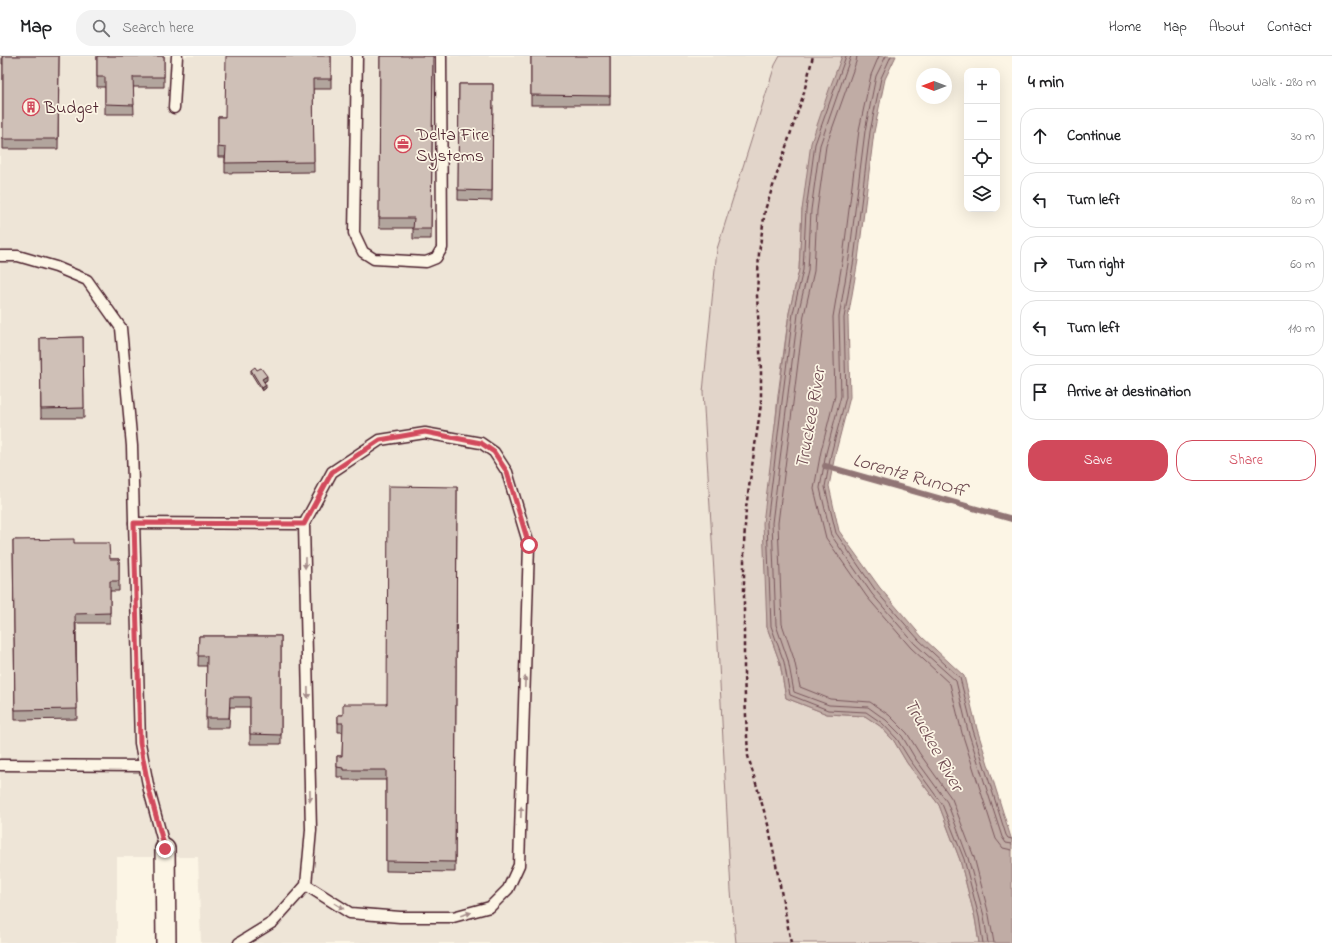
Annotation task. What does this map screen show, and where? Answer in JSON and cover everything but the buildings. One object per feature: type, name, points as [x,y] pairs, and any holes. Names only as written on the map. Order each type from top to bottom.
[{"type":"street","points":[[165,849],[166,943]]},
{"type":"lane","points":[[174,108],[178,56]]},
{"type":"lane","points":[[357,56],[354,233],[363,252],[374,259],[426,262],[436,258],[442,248],[441,56]]},
{"type":"lane","points":[[0,256],[18,256],[56,267],[87,280],[121,328],[132,446],[140,743],[150,795],[165,849]]},
{"type":"lane","points":[[238,943],[272,922],[306,885],[311,830],[304,524],[332,472],[380,440],[425,432],[481,443],[494,452],[507,472],[529,545],[519,865],[508,889],[490,907],[453,917],[400,917],[350,913],[306,885]]},
{"type":"lane","points":[[134,523],[304,524]]},
{"type":"lane","points":[[0,765],[144,766]]},
{"type":"path","points":[[791,943],[769,828],[748,756],[744,676],[744,544],[746,508],[761,404],[761,370],[757,295],[759,253],[765,210],[803,96],[813,56]]},
{"type":"shaded area","points":[[0,56],[780,56],[775,65],[717,249],[703,392],[731,891],[736,943],[201,943],[198,857],[117,857],[117,943],[0,943]]},
{"type":"shaded area","points":[[780,56],[842,56],[802,210],[799,270],[789,313],[778,395],[772,461],[767,627],[780,663],[786,698],[827,714],[865,716],[880,726],[894,741],[907,763],[939,805],[960,860],[975,918],[979,943],[736,943],[731,891],[703,392],[717,249],[775,65]]},
{"type":"water","name":"Truckee River","points":[[842,56],[896,56],[885,79],[874,132],[858,260],[848,318],[850,397],[835,455],[829,486],[839,531],[880,588],[922,637],[964,676],[977,729],[1012,841],[1012,943],[979,943],[975,918],[960,860],[939,805],[907,763],[894,741],[880,726],[865,716],[827,714],[786,698],[780,663],[767,627],[763,523],[789,313],[799,270],[802,210],[811,143]]},
{"type":"waterway","name":"Lorentz RunOff","points":[[825,466],[1012,519]]},
{"type":"place","name":"Budget","points":[[31,107]]},
{"type":"place","name":"Delta Fire Systems","points":[[403,144]]},
{"type":"route","points":[[165,849],[149,790],[140,743],[134,523],[304,524],[332,472],[380,440],[425,432],[481,443],[494,452],[507,472],[529,545]]}]
